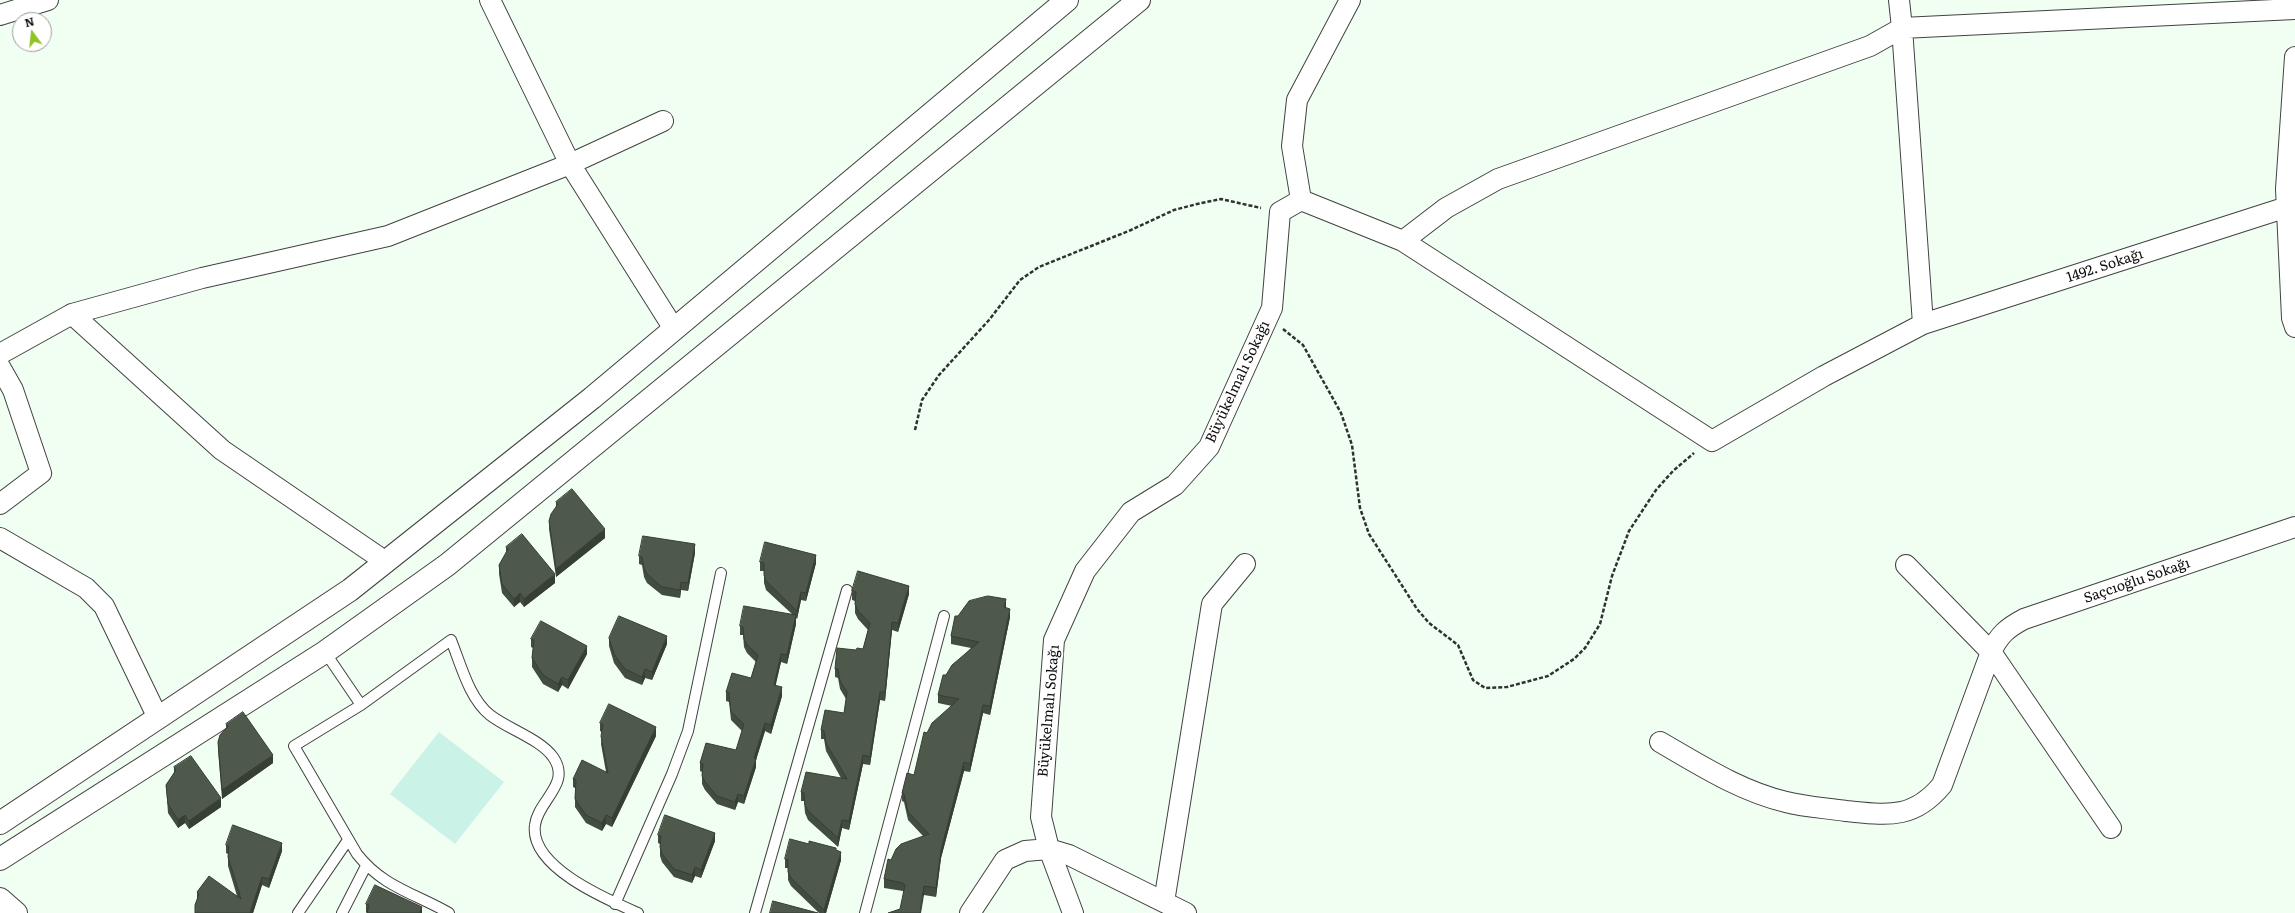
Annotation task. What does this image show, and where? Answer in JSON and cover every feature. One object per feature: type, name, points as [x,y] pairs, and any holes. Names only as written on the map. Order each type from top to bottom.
[{"type":"street","points":[[0,15],[48,0]]},
{"type":"street","points":[[490,0],[570,164],[674,329]]},
{"type":"street","points":[[0,823],[350,590],[592,398],[1067,0]]},
{"type":"street","points":[[0,859],[325,652],[447,566],[1139,0]]},
{"type":"street","points":[[1300,200],[1292,146],[1297,100],[1350,0]]},
{"type":"street","points":[[1900,0],[1923,324]]},
{"type":"street","points":[[1403,241],[1446,208],[1498,179],[1870,46],[1902,28],[2295,8]]},
{"type":"street","points":[[2295,57],[2286,189],[2292,318],[2295,327]]},
{"type":"street","points":[[0,354],[72,314],[202,278],[388,236],[570,164],[663,121]]},
{"type":"street","points":[[1280,212],[1300,200]]},
{"type":"street","points":[[1300,200],[1403,241],[1712,441]]},
{"type":"street","name":"1492. Sokağı","points":[[1712,441],[1824,376],[1923,324],[2287,207]]},
{"type":"street","name":"Büyükelmalı Sokağı","points":[[1073,913],[1049,849],[1041,817],[1054,640],[1085,571],[1131,512],[1175,485],[1209,447],[1272,308],[1280,212]]},
{"type":"street","points":[[72,314],[222,450],[386,562]]},
{"type":"street","points":[[0,367],[13,390],[41,473],[0,504]]},
{"type":"street","name":"Saçcıoğlu Sokağı","points":[[1660,742],[1736,785],[1785,802],[1886,815],[1906,811],[1926,801],[1942,785],[1991,652],[1998,638],[2008,628],[2024,620],[2295,527]]},
{"type":"street","points":[[0,538],[86,588],[104,606],[158,718]]},
{"type":"street","points":[[1164,902],[1212,604],[1245,564]]},
{"type":"street","points":[[1906,565],[1991,652],[2111,828]]},
{"type":"street","points":[[970,913],[1005,860],[1025,851],[1049,849],[1069,855],[1186,913]]},
{"type":"street","points":[[0,899],[16,913]]},
{"type":"lane","points":[[615,904],[672,774],[688,731],[721,573]]},
{"type":"lane","points":[[755,913],[847,590]]},
{"type":"lane","points":[[865,913],[944,616]]},
{"type":"lane","points":[[449,913],[390,885],[366,866],[348,840],[294,746],[361,704],[451,640],[469,686],[482,707],[490,715],[544,748],[554,758],[557,765],[558,784],[536,820],[535,834],[537,842],[548,858],[571,879],[600,897],[638,913]]},
{"type":"lane","points":[[325,652],[361,704]]},
{"type":"lane","points":[[298,913],[348,840]]},
{"type":"lane","points":[[342,913],[366,866]]},
{"type":"path","points":[[915,430],[922,400],[939,375],[988,320],[1020,280],[1032,270],[1124,233],[1167,213],[1197,204],[1220,199],[1280,212]]},
{"type":"path","points":[[1267,320],[1292,335],[1303,345],[1341,413],[1352,445],[1360,508],[1376,545],[1417,609],[1429,623],[1458,645],[1473,680],[1485,688],[1507,687],[1548,676],[1574,659],[1585,648],[1600,624],[1620,553],[1641,510],[1673,471],[1712,441]]},
{"type":"shaded area","points":[[439,732],[504,782],[455,844],[390,794]]},
{"type":"building","points":[[572,489],[605,529],[556,569],[549,521],[551,514],[558,504],[556,502]]},
{"type":"building","points":[[522,534],[555,574],[524,599],[520,593],[514,599],[502,584],[499,565],[508,549],[506,547]]},
{"type":"building","points":[[643,536],[695,544],[688,583],[681,582],[680,590],[662,587],[647,574],[642,557],[639,556]]},
{"type":"building","points":[[765,542],[816,555],[806,593],[801,592],[797,611],[766,581],[764,575],[764,563],[760,562]]},
{"type":"building","points":[[858,571],[909,586],[898,623],[892,622],[885,692],[880,692],[870,757],[863,755],[849,821],[842,820],[838,838],[808,811],[805,805],[804,793],[801,792],[806,772],[847,779],[826,743],[824,731],[821,730],[825,710],[844,713],[847,692],[840,681],[838,669],[835,669],[837,648],[856,650],[857,648],[863,649],[870,623],[858,611],[855,604],[856,592],[852,591]]},
{"type":"building","points":[[988,596],[1006,599],[1004,607],[1010,609],[990,706],[983,705],[970,764],[964,762],[941,850],[936,888],[924,886],[920,913],[888,913],[900,909],[905,885],[903,885],[903,883],[884,879],[888,859],[891,860],[896,849],[901,844],[929,834],[908,812],[904,794],[902,793],[907,773],[914,775],[924,732],[927,733],[932,723],[959,699],[938,695],[943,675],[946,675],[952,665],[979,642],[951,636],[955,616],[958,616],[969,601]]},
{"type":"building","points":[[744,606],[796,615],[787,655],[781,654],[774,685],[782,687],[771,725],[765,723],[754,758],[756,759],[744,796],[738,794],[735,802],[717,796],[705,782],[702,776],[703,764],[700,763],[706,743],[736,750],[744,724],[731,712],[729,693],[726,692],[732,673],[751,678],[758,655],[747,645],[744,639],[743,627],[740,626]]},
{"type":"building","points":[[619,616],[667,636],[652,672],[645,669],[642,677],[625,669],[614,654],[609,638]]},
{"type":"building","points":[[541,621],[587,646],[568,680],[562,677],[558,684],[543,675],[532,658],[534,640],[531,639]]},
{"type":"building","points":[[609,704],[656,727],[612,818],[606,815],[602,823],[586,815],[575,799],[576,780],[573,779],[582,760],[608,773],[601,736],[603,724],[600,723]]},
{"type":"building","points":[[243,712],[273,755],[222,790],[218,742],[220,735],[228,726],[226,724]]},
{"type":"building","points":[[191,756],[221,798],[189,821],[185,815],[178,820],[168,804],[166,785],[176,770],[174,767]]},
{"type":"building","points":[[665,815],[715,833],[701,870],[695,867],[692,875],[674,869],[662,854],[660,847],[661,836],[658,835]]},
{"type":"building","points":[[233,825],[282,843],[269,879],[262,877],[250,913],[195,913],[195,905],[199,894],[197,892],[209,876],[241,899],[228,857],[229,846],[226,845]]},
{"type":"building","points":[[790,839],[809,844],[809,841],[836,848],[836,850],[841,852],[824,910],[791,878],[788,872],[788,860],[785,859]]},
{"type":"building","points":[[375,885],[422,907],[419,913],[367,913],[369,905],[366,904]]},
{"type":"building","points":[[773,901],[818,913],[770,913]]}]
